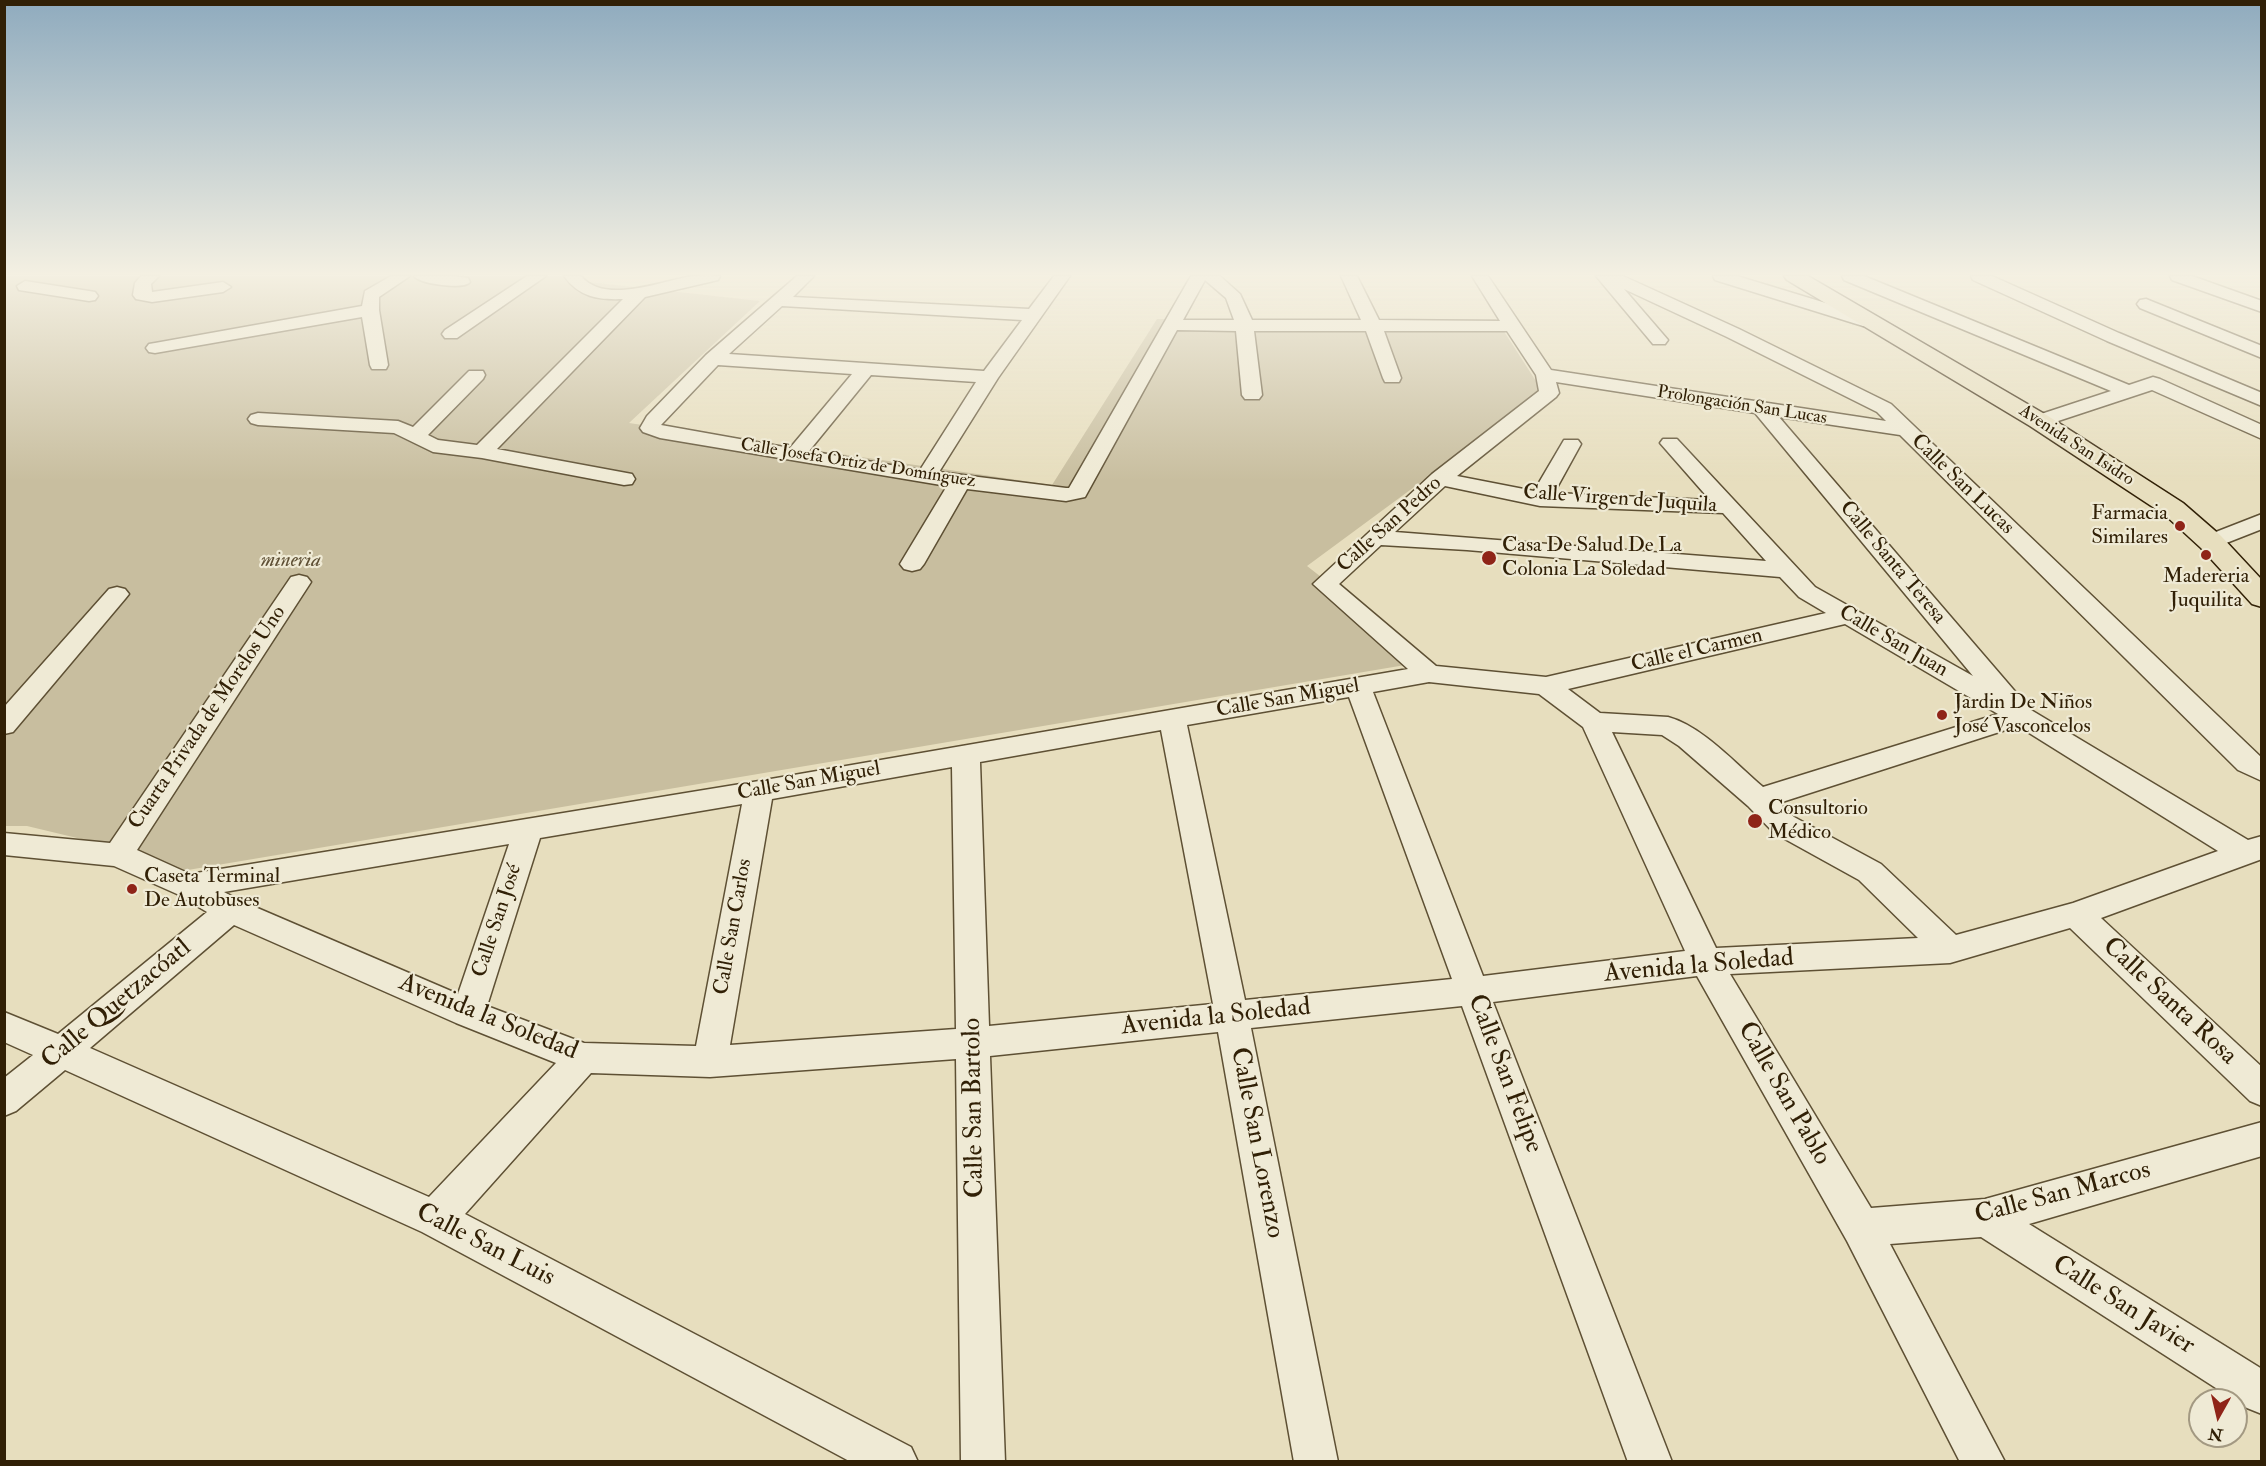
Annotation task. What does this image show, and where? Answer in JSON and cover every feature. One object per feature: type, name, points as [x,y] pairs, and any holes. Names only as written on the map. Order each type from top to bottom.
[{"type":"main road","name":"Avenida San Isidro","points":[[1907,344],[2039,421],[2174,509],[2211,542],[2262,598]]},
{"type":"street","points":[[155,348],[172,344]]},
{"type":"street","points":[[376,344],[379,366]]},
{"type":"street","points":[[482,452],[588,344]]},
{"type":"street","points":[[712,359],[729,344]]},
{"type":"street","points":[[926,477],[989,377],[1013,344]]},
{"type":"street","name":"Calle Josefa Ortiz de Domínguez","points":[[712,359],[654,420],[650,428],[660,432],[797,453],[926,477],[1066,495],[1077,492],[1160,344]]},
{"type":"street","points":[[1246,344],[1252,395]]},
{"type":"street","points":[[1380,344],[1392,378]]},
{"type":"street","points":[[1524,344],[1545,375]]},
{"type":"street","name":"Calle San Lucas","points":[[1756,344],[1884,408],[2248,763],[2262,771]]},
{"type":"street","points":[[2015,344],[2128,391]]},
{"type":"street","points":[[2131,344],[2262,400]]},
{"type":"street","points":[[2242,344],[2262,353]]},
{"type":"street","points":[[712,359],[989,377]]},
{"type":"street","points":[[797,453],[866,369]]},
{"type":"street","points":[[416,436],[476,375]]},
{"type":"street","name":"Prolongación San Lucas","points":[[1545,375],[1762,410],[1905,430]]},
{"type":"street","name":"Calle San Pedro","points":[[1429,674],[1325,584],[1440,479],[1549,393],[1545,375]]},
{"type":"street","points":[[2039,421],[2153,383],[2262,433]]},
{"type":"street","name":"Calle Santa Teresa","points":[[1762,410],[2021,716]]},
{"type":"street","points":[[258,419],[398,427],[433,446],[482,452],[624,479]]},
{"type":"street","name":"Calle San Juan","points":[[1670,443],[1807,592],[2253,850]]},
{"type":"street","points":[[1540,499],[1571,444]]},
{"type":"street","name":"Calle Virgen de Juquila","points":[[1440,479],[1540,499],[1729,507]]},
{"type":"street","points":[[912,564],[960,482]]},
{"type":"street","points":[[2211,542],[2262,521]]},
{"type":"street","points":[[1375,538],[1479,544],[1785,570]]},
{"type":"street","name":"Cuarta Privada de Morelos Uno","points":[[118,855],[299,582]]},
{"type":"street","points":[[4,725],[117,594]]},
{"type":"street","name":"Calle el Carmen","points":[[1546,686],[1848,616]]},
{"type":"street","name":"Calle San Miguel","points":[[188,886],[759,791],[1429,674],[1546,686]]},
{"type":"street","points":[[1546,686],[1594,722],[1668,726],[1689,739],[1758,799],[1784,825],[1870,872],[1950,950]]},
{"type":"street","name":"Calle San Felipe","points":[[1358,687],[1650,1461]]},
{"type":"street","points":[[1758,799],[2021,716]]},
{"type":"street","name":"Calle San Lorenzo","points":[[1172,719],[1232,1016],[1316,1461]]},
{"type":"street","name":"Calle San Pablo","points":[[1594,722],[1706,962],[1862,1228],[1983,1461]]},
{"type":"street","name":"Calle San Bartolo","points":[[966,754],[983,1461]]},
{"type":"street","name":"Calle San Carlos","points":[[710,1062],[759,791]]},
{"type":"street","name":"Calle San José","points":[[468,1013],[529,828]]},
{"type":"street","name":"Avenida la Soledad","points":[[4,844],[118,855],[188,886],[230,910],[468,1013],[583,1058],[710,1062],[973,1042],[1232,1016],[1473,991],[1706,962],[1950,950],[2076,914],[2253,850]]},
{"type":"street","name":"Calle Quetzacóatl","points":[[4,1100],[64,1052],[230,910]]},
{"type":"street","name":"Calle Santa Rosa","points":[[2076,914],[2262,1090]]},
{"type":"street","name":"Calle San Luis","points":[[4,1026],[435,1219],[896,1461]]},
{"type":"street","points":[[435,1219],[583,1058]]},
{"type":"street","name":"Calle San Marcos","points":[[1862,1228],[1985,1218],[2262,1139]]},
{"type":"street","name":"Calle San Javier","points":[[1985,1218],[2262,1393]]},
{"type":"green space","name":"mineria","points":[[4,344],[713,344],[629,423],[1052,485],[1141,344],[1512,344],[1543,392],[1307,566],[1429,661],[170,873],[123,849],[27,826],[5,826]]},
{"type":"place","name":"Farmacia Similares","points":[[2180,526]]},
{"type":"place","name":"Madereria Juquilita","points":[[2206,555]]},
{"type":"place","name":"Casa De Salud De La Colonia La Soledad","points":[[1489,558]]},
{"type":"place","name":"Jardin De Niños José Vasconcelos","points":[[1942,715]]},
{"type":"place","name":"Consultorio Médico","points":[[1755,821]]},
{"type":"place","name":"Caseta Terminal De Autobuses","points":[[132,889]]}]
